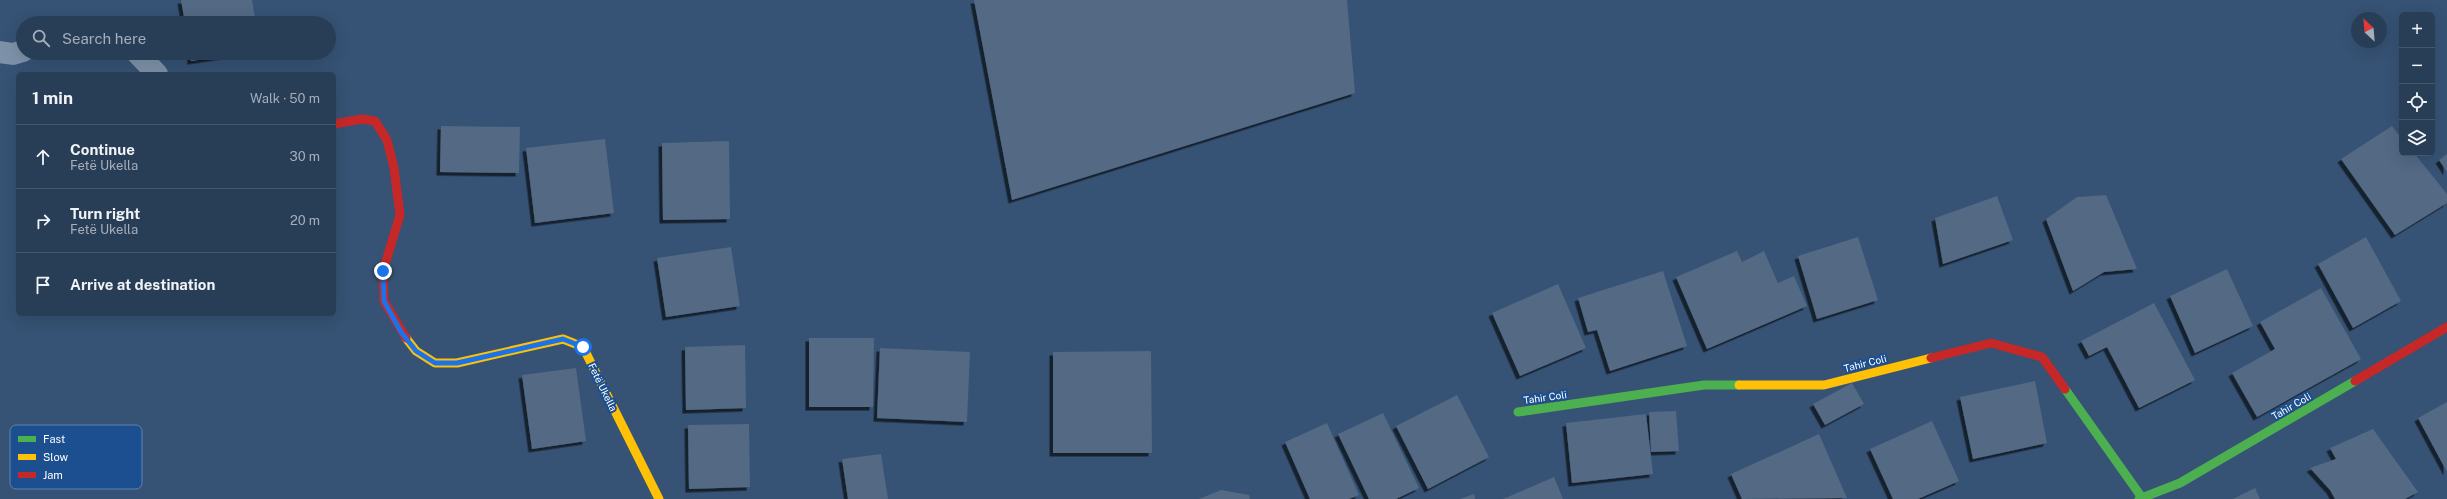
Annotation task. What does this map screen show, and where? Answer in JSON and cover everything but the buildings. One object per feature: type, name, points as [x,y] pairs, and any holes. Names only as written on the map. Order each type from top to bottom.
[{"type":"street","points":[[0,52],[16,53]]},
{"type":"street","points":[[144,60],[155,72]]},
{"type":"street","name":"Fetë Ukella","points":[[336,124],[362,118],[375,120],[387,140],[394,168],[400,215],[383,271],[384,301],[401,332],[416,351],[435,363],[457,363],[563,339],[583,347],[659,499]]},
{"type":"street","name":"Tahir Coli","points":[[1518,412],[1704,386],[1824,385],[1991,343],[2042,357],[2141,499],[2180,483],[2447,327]]},
{"type":"traffic: fast","points":[[2139,499],[2180,483],[2355,381]]},
{"type":"traffic: fast","points":[[1518,412],[1704,385],[1739,385]]},
{"type":"traffic: fast","points":[[2065,389],[2143,499]]},
{"type":"traffic: slow","points":[[406,338],[416,351],[435,363],[457,363],[563,339],[583,347],[659,499]]},
{"type":"traffic: slow","points":[[1739,385],[1824,385],[1931,358]]},
{"type":"traffic: jam","points":[[336,124],[362,119],[375,121],[387,140],[394,168],[400,215],[383,271],[384,301],[406,338]]},
{"type":"traffic: jam","points":[[2355,381],[2447,327]]},
{"type":"traffic: jam","points":[[1931,358],[1991,343],[2042,357],[2065,389]]},
{"type":"route","points":[[383,271],[384,301],[401,332],[416,351],[435,363],[457,363],[541,342],[563,339],[583,347]]}]
